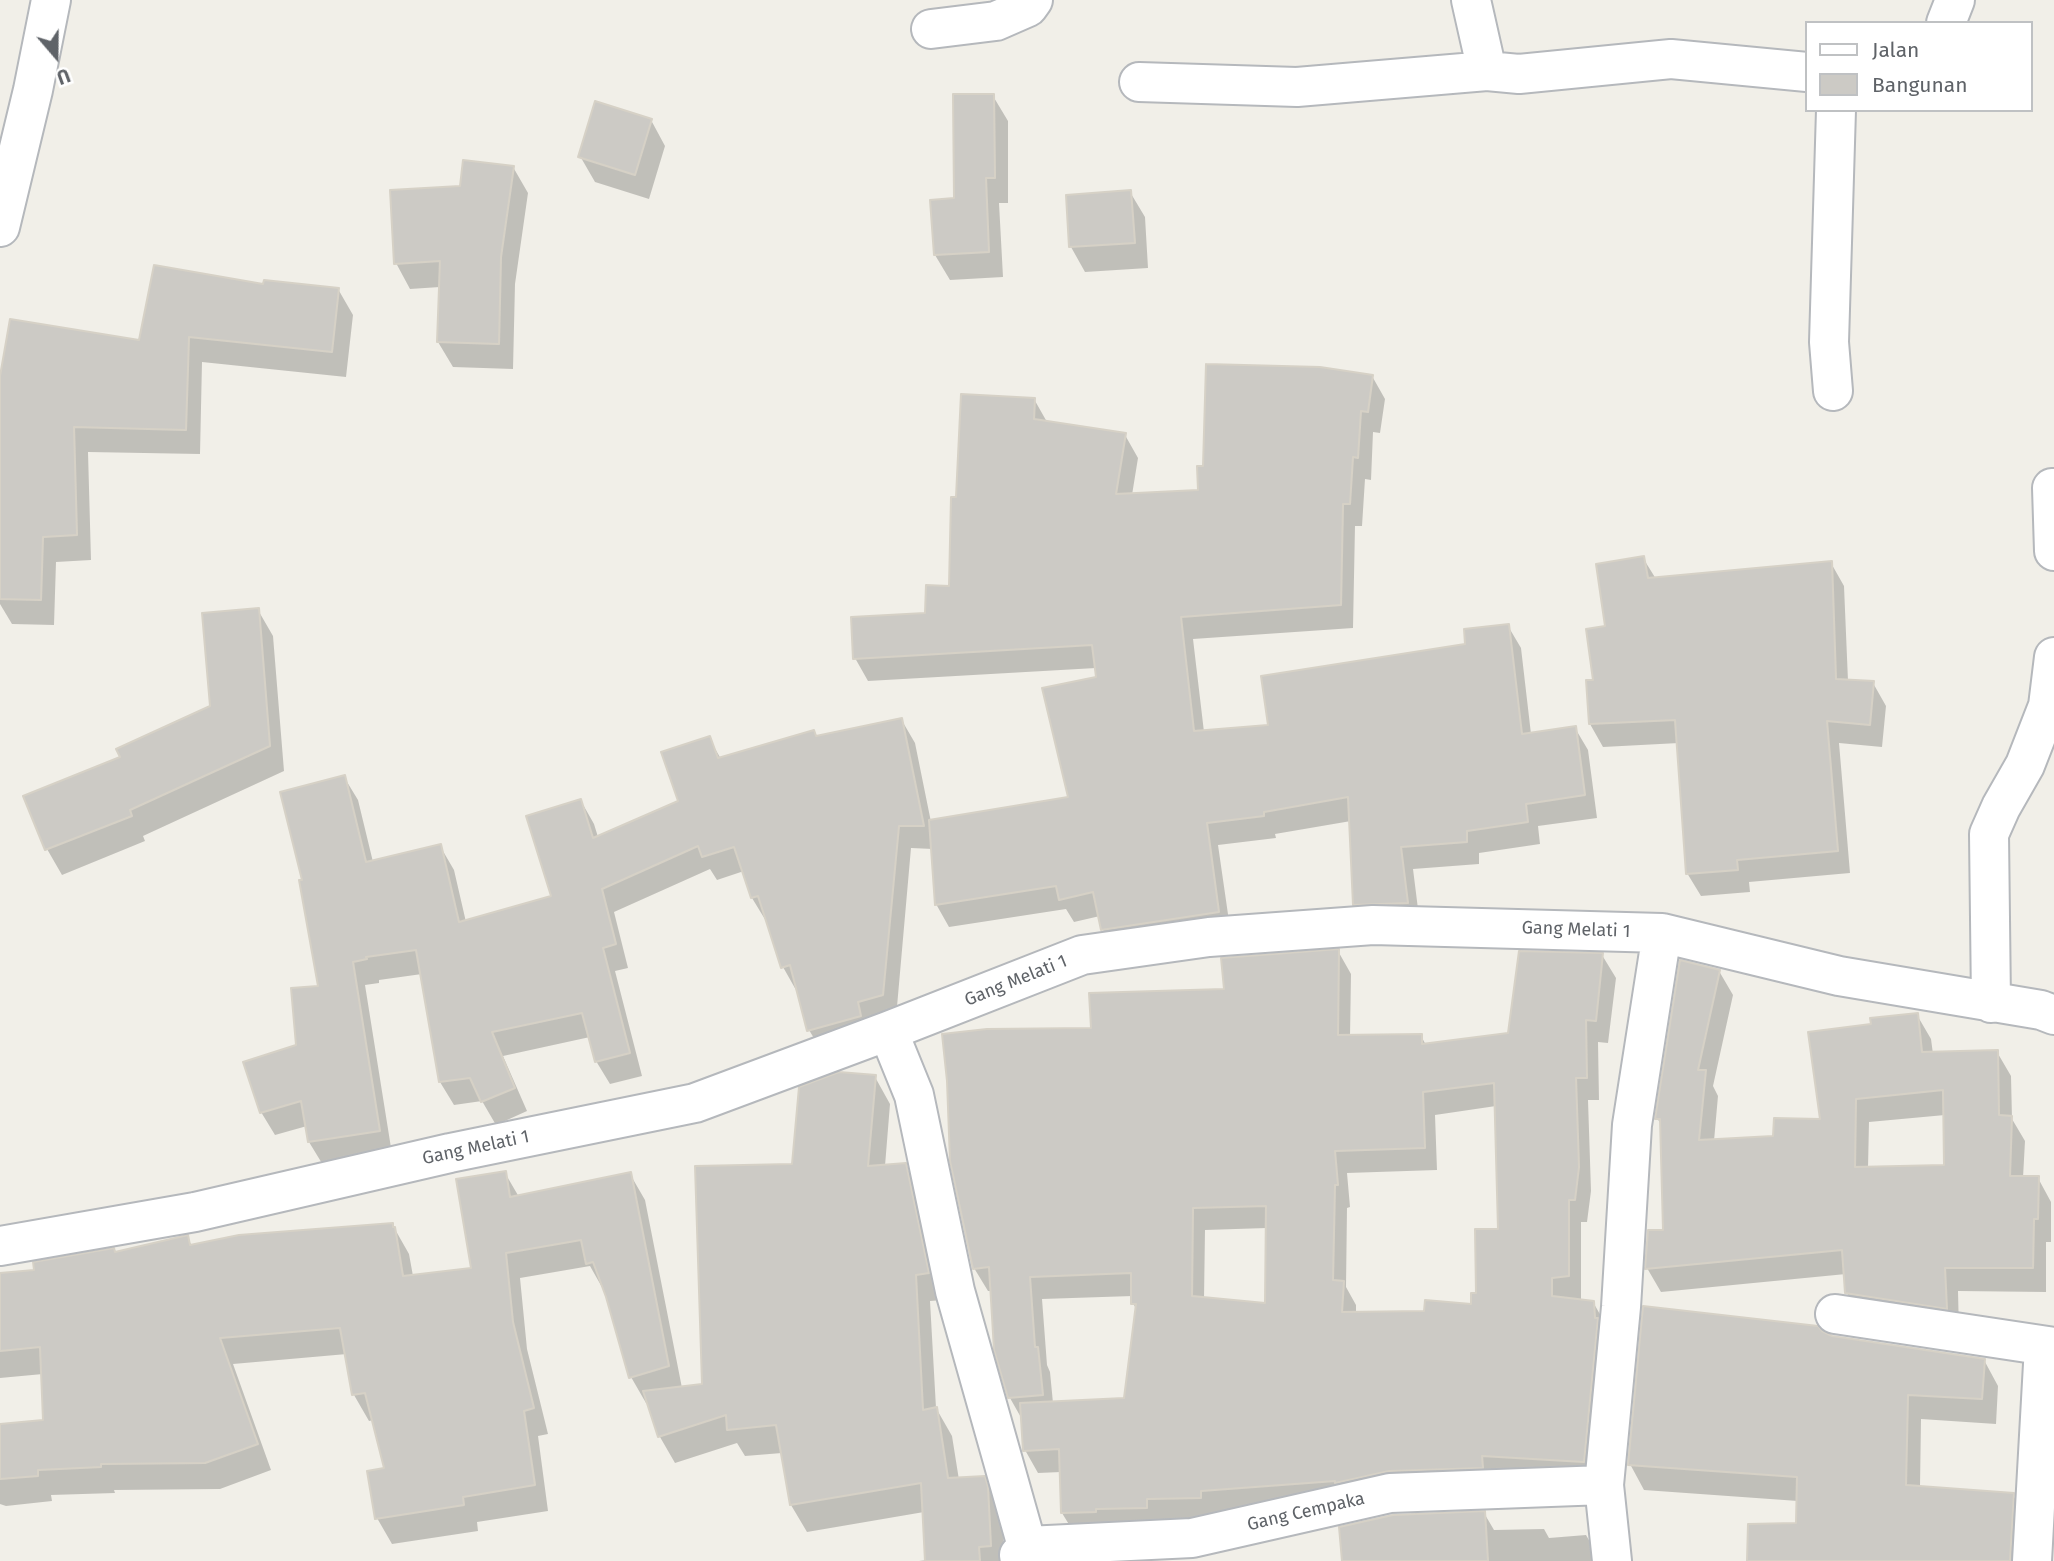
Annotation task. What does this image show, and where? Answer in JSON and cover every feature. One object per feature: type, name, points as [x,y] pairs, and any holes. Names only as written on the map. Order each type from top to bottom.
[{"type":"street","points":[[0,227],[33,90],[51,0]]},
{"type":"street","points":[[931,29],[996,21],[1028,7],[1033,0]]},
{"type":"street","points":[[1471,0],[1487,71]]},
{"type":"street","points":[[1947,21],[1955,0]]},
{"type":"street","points":[[1139,82],[1297,88],[1487,71],[1520,74],[1671,59],[1806,72]]},
{"type":"street","points":[[1833,391],[1829,342],[1836,112]]},
{"type":"street","points":[[2052,488],[2054,551]]},
{"type":"street","points":[[1991,1003],[1989,834],[2025,765],[2048,706],[2054,657]]},
{"type":"street","name":"Gang Melati 1","points":[[0,1246],[195,1212],[450,1153],[695,1103],[888,1031],[1082,954],[1209,937],[1373,925],[1662,933],[1839,976],[2041,1010],[2054,1015]]},
{"type":"street","points":[[1612,1561],[1604,1485],[1621,1307],[1632,1125],[1662,933]]},
{"type":"street","points":[[888,1031],[914,1095],[955,1292],[1023,1554]]},
{"type":"street","points":[[1835,1314],[2049,1346],[2032,1561]]},
{"type":"street","name":"Gang Cempaka","points":[[1023,1554],[1192,1538],[1390,1493],[1604,1485]]},
{"type":"building","points":[[953,94],[994,94],[995,178],[986,178],[989,252],[934,255],[930,200],[954,198]]},
{"type":"building","points":[[595,101],[652,119],[635,175],[578,157]]},
{"type":"building","points":[[463,160],[514,166],[501,257],[499,344],[437,342],[440,261],[394,264],[390,190],[460,186]]},
{"type":"building","points":[[1131,190],[1135,243],[1069,247],[1066,195]]},
{"type":"building","points":[[154,265],[263,284],[264,280],[339,288],[332,352],[189,337],[186,430],[74,427],[77,535],[43,537],[41,600],[0,599],[0,376],[10,319],[139,340]]},
{"type":"building","points":[[1206,364],[1320,367],[1373,375],[1368,412],[1361,411],[1358,458],[1353,457],[1350,504],[1343,504],[1341,605],[1181,617],[1194,731],[1268,725],[1261,676],[1465,644],[1464,629],[1509,624],[1522,734],[1576,726],[1585,795],[1526,804],[1528,822],[1467,831],[1467,842],[1401,847],[1408,903],[1353,905],[1348,797],[1264,812],[1264,816],[1207,823],[1219,912],[1101,930],[1093,892],[1059,900],[1056,886],[935,905],[929,820],[1068,797],[1042,688],[1096,677],[1092,645],[853,659],[851,617],[925,613],[926,585],[949,586],[951,497],[956,497],[961,394],[1035,398],[1034,419],[1126,433],[1116,494],[1198,490],[1197,466],[1203,466]]},
{"type":"building","points":[[1644,556],[1648,578],[1832,561],[1836,679],[1874,681],[1870,725],[1827,721],[1838,851],[1737,860],[1738,870],[1686,874],[1675,720],[1589,724],[1586,680],[1593,680],[1586,629],[1605,626],[1596,564]]},
{"type":"building","points":[[259,608],[270,746],[130,810],[132,816],[45,850],[23,796],[120,757],[116,749],[210,706],[202,613]]},
{"type":"building","points":[[902,718],[924,826],[899,826],[883,995],[858,1002],[861,1016],[807,1031],[790,965],[781,968],[758,896],[751,898],[734,847],[702,857],[698,846],[602,889],[616,944],[603,948],[630,1053],[595,1062],[582,1013],[492,1032],[515,1088],[481,1102],[470,1078],[439,1082],[416,950],[366,957],[367,959],[353,962],[380,1131],[308,1142],[301,1101],[260,1113],[243,1062],[296,1045],[291,988],[318,986],[299,880],[302,880],[280,792],[345,775],[366,862],[441,844],[459,922],[551,896],[526,816],[581,799],[593,838],[678,801],[661,752],[710,736],[718,758],[814,730],[816,736]]},
{"type":"building","points":[[1339,949],[1338,1035],[1422,1034],[1422,1044],[1508,1033],[1519,951],[1603,953],[1596,1021],[1586,1020],[1587,1078],[1576,1078],[1579,1167],[1575,1200],[1569,1200],[1569,1276],[1552,1278],[1552,1296],[1594,1301],[1595,1318],[1598,1318],[1584,1462],[1482,1456],[1483,1468],[1389,1471],[1335,1483],[1201,1491],[1201,1498],[1147,1499],[1147,1508],[1061,1513],[1059,1449],[1023,1451],[1020,1403],[1124,1398],[1136,1304],[1131,1304],[1131,1273],[1030,1277],[1035,1347],[1038,1347],[1043,1395],[1008,1398],[994,1350],[989,1267],[973,1269],[950,1161],[942,1034],[987,1029],[1091,1028],[1089,993],[1224,989],[1221,958]],"holes":[[[1494,1083],[1498,1229],[1475,1229],[1476,1293],[1471,1293],[1471,1304],[1425,1300],[1424,1311],[1342,1312],[1344,1281],[1333,1280],[1335,1185],[1338,1185],[1335,1151],[1425,1148],[1423,1092]],[[1266,1206],[1265,1303],[1192,1296],[1193,1208]]]},
{"type":"building","points":[[1680,960],[1720,970],[1698,1070],[1706,1070],[1699,1140],[1773,1136],[1774,1118],[1820,1119],[1808,1032],[1871,1024],[1870,1018],[1918,1013],[1922,1052],[1998,1050],[1999,1115],[2012,1116],[2010,1176],[2039,1176],[2038,1219],[2034,1219],[2033,1268],[1945,1268],[1947,1309],[1845,1293],[1842,1250],[1645,1269],[1648,1230],[1663,1230],[1660,1119],[1655,1119]],"holes":[[[1943,1090],[1944,1165],[1855,1167],[1856,1099]]]},
{"type":"building","points":[[839,1072],[876,1075],[868,1166],[906,1163],[929,1273],[916,1275],[923,1410],[937,1407],[948,1478],[985,1476],[991,1546],[979,1547],[980,1561],[925,1561],[921,1483],[790,1505],[776,1425],[727,1430],[726,1415],[658,1437],[643,1391],[702,1384],[695,1166],[792,1164],[799,1087]]},
{"type":"building","points":[[506,1171],[510,1197],[631,1172],[669,1366],[629,1378],[606,1297],[593,1262],[586,1264],[581,1240],[506,1253],[513,1322],[534,1408],[524,1411],[535,1485],[463,1497],[464,1505],[375,1519],[367,1471],[384,1468],[365,1393],[352,1395],[340,1328],[220,1338],[258,1444],[205,1463],[101,1464],[101,1467],[38,1470],[38,1476],[0,1479],[0,1424],[43,1420],[40,1347],[0,1351],[0,1273],[34,1270],[33,1262],[114,1248],[115,1252],[188,1235],[190,1245],[239,1235],[393,1223],[403,1276],[471,1268],[456,1179]]},
{"type":"building","points":[[1643,1306],[1818,1326],[1832,1336],[1985,1359],[1982,1399],[1908,1395],[1906,1485],[2014,1493],[2010,1561],[1747,1561],[1748,1524],[1796,1523],[1797,1477],[1628,1465]]},
{"type":"building","points":[[1485,1511],[1488,1561],[1342,1561],[1339,1527],[1393,1515]]}]
